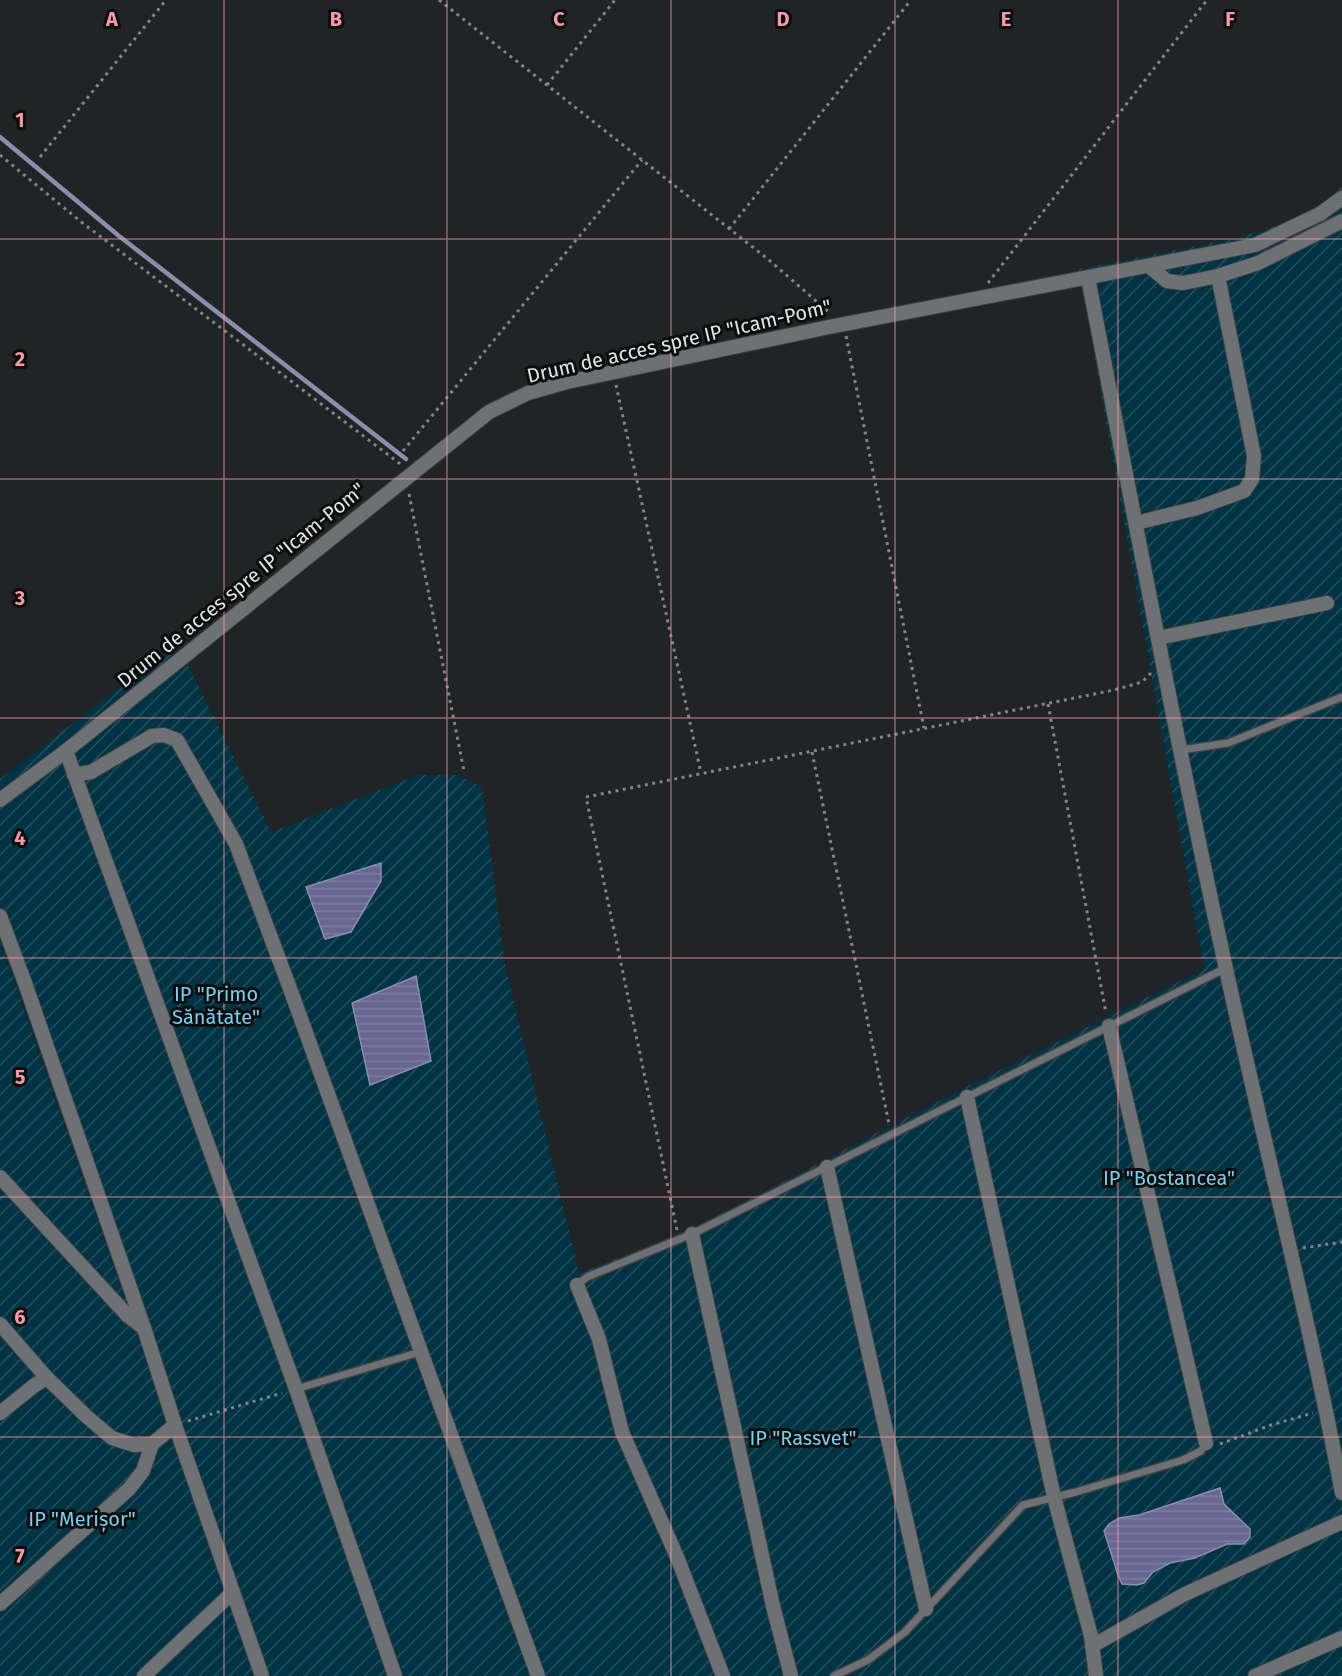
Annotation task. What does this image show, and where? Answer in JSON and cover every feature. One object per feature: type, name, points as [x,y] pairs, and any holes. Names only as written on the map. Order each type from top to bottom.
[{"type":"street","name":"Drum de acces spre IP \"Icam-Pom\"","points":[[0,800],[66,751],[489,412],[528,393],[567,382],[843,324],[1255,245],[1320,214],[1342,198]]},
{"type":"street","points":[[1149,266],[1167,281],[1182,283],[1218,276],[1258,263],[1342,221]]},
{"type":"street","points":[[1136,524],[1197,508],[1244,491],[1252,479],[1254,456],[1218,276]]},
{"type":"street","points":[[1088,278],[1162,662],[1226,968],[1327,1410],[1342,1493]]},
{"type":"street","points":[[1158,638],[1327,603]]},
{"type":"street","points":[[74,775],[91,772],[153,736],[164,735],[177,740],[236,844],[538,1676]]},
{"type":"street","points":[[66,751],[296,1389],[395,1676]]},
{"type":"street","points":[[0,915],[25,982],[262,1676]]},
{"type":"street","points":[[1109,1026],[1204,1447]]},
{"type":"street","points":[[967,1096],[1054,1497],[1091,1636],[1096,1676]]},
{"type":"street","points":[[0,1166],[3,1180],[128,1316],[144,1328]]},
{"type":"street","points":[[827,1167],[926,1609]]},
{"type":"street","points":[[685,1237],[791,1676]]},
{"type":"street","points":[[578,1285],[599,1339],[622,1432],[677,1557],[723,1676]]},
{"type":"street","points":[[0,1324],[47,1378],[111,1438],[134,1445],[153,1444]]},
{"type":"street","points":[[0,1413],[47,1378]]},
{"type":"street","points":[[0,1604],[129,1489],[143,1471],[153,1444],[175,1425]]},
{"type":"street","points":[[1092,1646],[1185,1594],[1342,1522]]},
{"type":"street","points":[[144,1676],[233,1592]]},
{"type":"street","points":[[1255,1676],[1342,1638]]},
{"type":"lane","points":[[1181,750],[1228,743],[1342,697]]},
{"type":"lane","points":[[578,1285],[587,1276],[685,1237],[1226,968]]},
{"type":"lane","points":[[296,1389],[420,1352]]},
{"type":"lane","points":[[834,1676],[868,1660],[905,1632],[1023,1504],[1183,1460],[1204,1447]]},
{"type":"path","points":[[40,157],[166,0]]},
{"type":"path","points":[[439,0],[769,260],[843,324],[924,728]]},
{"type":"path","points":[[547,85],[615,0]]},
{"type":"path","points":[[729,229],[911,0]]},
{"type":"path","points":[[974,300],[1208,0]]},
{"type":"path","points":[[0,155],[80,221],[408,475],[464,771]]},
{"type":"path","points":[[403,451],[642,159]]},
{"type":"path","points":[[614,372],[700,773]]},
{"type":"path","points":[[685,1237],[586,797],[1114,690],[1142,682],[1162,662]]},
{"type":"path","points":[[1047,703],[1109,1026]]},
{"type":"path","points":[[812,751],[892,1135]]},
{"type":"path","points":[[1290,1251],[1342,1242]]},
{"type":"path","points":[[175,1425],[296,1389]]},
{"type":"path","points":[[1204,1447],[1327,1410]]},
{"type":"green space","points":[[1342,187],[1342,1676],[0,1676],[0,941],[143,1352],[0,937],[0,779],[177,643],[271,832],[418,775],[457,775],[482,787],[505,965],[579,1273],[685,1232],[974,1083],[1204,969],[1079,269],[1233,239],[1296,220]]},
{"type":"shaded area","points":[[381,863],[381,881],[351,932],[325,939],[306,887]]},
{"type":"shaded area","points":[[416,976],[431,1061],[370,1085],[352,1003]]},
{"type":"shaded area","points":[[1220,1488],[1224,1504],[1250,1529],[1250,1537],[1244,1544],[1227,1544],[1195,1558],[1170,1563],[1153,1572],[1144,1583],[1122,1584],[1104,1531],[1109,1524],[1119,1518],[1139,1515]]},
{"type":"waterway","points":[[0,137],[119,236],[406,459]]},
{"type":"park label","name":"IP \"Primo Sănătate\"","points":[[216,1006]]},
{"type":"park label","name":"IP \"Bostancea\"","points":[[1169,1178]]},
{"type":"park label","name":"IP \"Rassvet\"","points":[[803,1438]]},
{"type":"park label","name":"IP \"Merișor\"","points":[[82,1519]]}]
